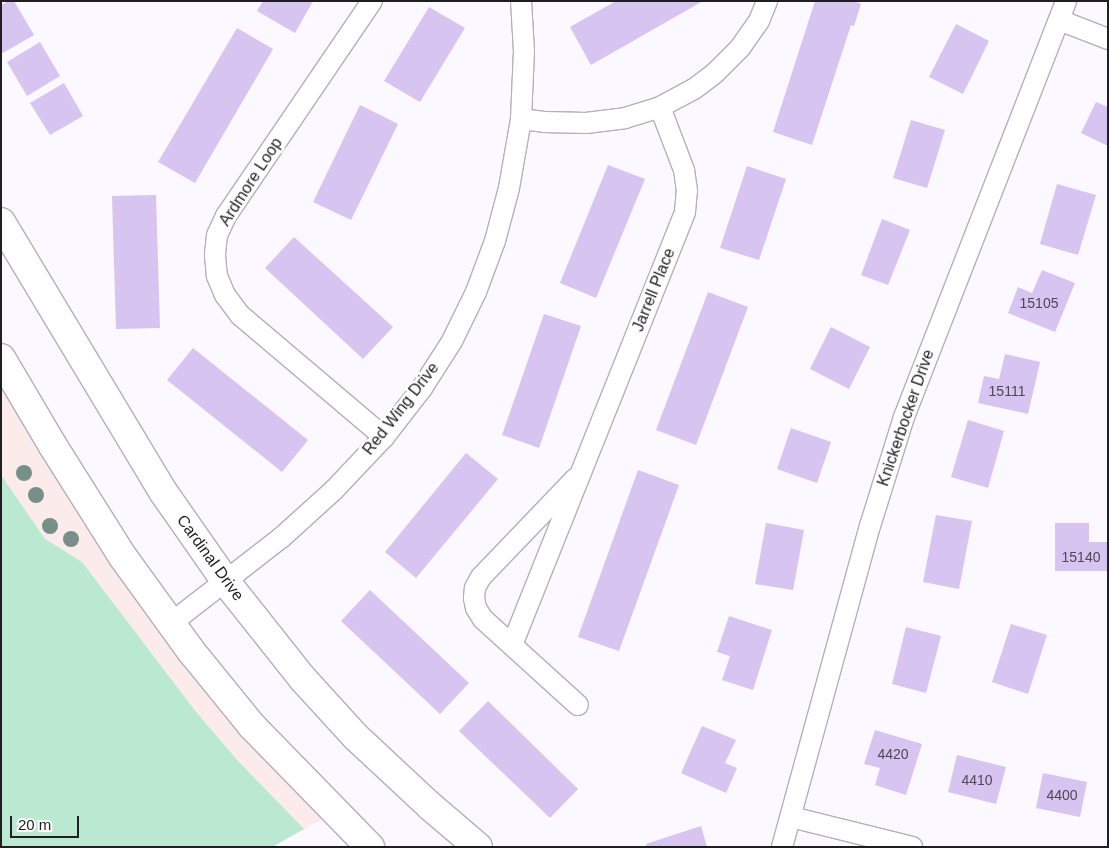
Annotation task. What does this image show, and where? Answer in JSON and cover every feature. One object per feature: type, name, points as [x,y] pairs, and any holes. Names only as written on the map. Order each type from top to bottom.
[{"type":"main road","name":"Cardinal Drive","points":[[1,222],[164,493],[226,582],[303,679],[356,737],[430,806],[478,847]]},
{"type":"main road","points":[[1,358],[53,446],[123,557],[170,624],[252,726],[370,847]]},
{"type":"street","name":"Ardmore Loop","points":[[372,1],[226,216],[217,235],[215,256],[217,276],[224,295],[240,314],[384,437]]},
{"type":"street","name":"Red Wing Drive","points":[[170,624],[281,538],[327,496],[384,437],[422,388],[452,341],[476,292],[495,241],[507,197],[521,119],[524,51],[521,1]]},
{"type":"street","points":[[521,119],[544,122],[586,123],[625,118],[660,107],[694,89],[716,72],[740,48],[760,21],[767,1]]},
{"type":"street","name":"Knickerbocker Drive","points":[[782,847],[870,526],[904,418],[1066,1]]},
{"type":"street","points":[[1059,20],[1108,39]]},
{"type":"street","name":"Jarrell Place","points":[[512,645],[685,212],[687,191],[684,170],[660,107]]},
{"type":"street","name":"Jarrell Place","points":[[578,705],[484,619],[476,608],[475,588],[481,577],[583,470]]},
{"type":"street","points":[[790,817],[912,847]]},
{"type":"shaded area","points":[[1,386],[104,555],[153,624],[216,703],[323,819],[272,847],[1,847]]},
{"type":"green space","points":[[1,475],[45,539],[82,562],[196,712],[238,761],[304,829],[272,847],[1,847]]},
{"type":"building","points":[[14,1],[34,35],[1,54],[1,5]]},
{"type":"building","points":[[263,1],[313,1],[295,33],[257,11]]},
{"type":"building","points":[[616,1],[703,1],[591,65],[570,27]]},
{"type":"building","points":[[815,1],[854,1],[861,4],[854,26],[851,25],[812,145],[773,132]]},
{"type":"building","points":[[429,7],[465,28],[420,102],[384,81]]},
{"type":"building","points":[[956,24],[989,41],[963,94],[929,77]]},
{"type":"building","points":[[237,28],[273,49],[195,183],[158,162]]},
{"type":"building","points":[[40,42],[60,76],[27,96],[7,62]]},
{"type":"building","points":[[64,83],[83,116],[50,135],[30,103]]},
{"type":"building","points":[[1096,102],[1108,107],[1108,146],[1081,133]]},
{"type":"building","points":[[360,105],[398,124],[351,220],[313,202]]},
{"type":"building","points":[[911,120],[945,130],[927,188],[893,178]]},
{"type":"building","points":[[608,165],[645,179],[596,298],[560,283]]},
{"type":"building","points":[[747,166],[786,179],[759,260],[720,248]]},
{"type":"building","points":[[1057,184],[1096,195],[1078,255],[1040,244]]},
{"type":"building","points":[[156,195],[160,328],[116,329],[112,196]]},
{"type":"building","points":[[882,219],[910,230],[888,285],[861,275]]},
{"type":"building","points":[[294,237],[393,327],[363,359],[265,268]]},
{"type":"building","points":[[1042,270],[1075,283],[1055,332],[1008,313],[1018,287],[1032,293]]},
{"type":"building","points":[[708,292],[748,307],[696,445],[656,430]]},
{"type":"building","points":[[544,314],[581,326],[539,448],[502,435]]},
{"type":"building","points":[[831,327],[870,347],[849,389],[810,369]]},
{"type":"building","points":[[193,348],[308,440],[282,472],[167,380]]},
{"type":"building","points":[[1005,354],[1040,362],[1028,414],[978,403],[984,376],[999,379]]},
{"type":"building","points":[[968,420],[1004,431],[988,488],[951,477]]},
{"type":"building","points":[[791,428],[831,442],[817,483],[777,469]]},
{"type":"building","points":[[466,453],[498,479],[416,578],[385,552]]},
{"type":"building","points":[[638,470],[679,485],[619,651],[578,637]]},
{"type":"building","points":[[936,515],[972,521],[959,589],[923,582]]},
{"type":"building","points":[[766,523],[804,530],[793,590],[755,584]]},
{"type":"building","points":[[1055,523],[1089,523],[1089,542],[1108,542],[1108,571],[1055,571]]},
{"type":"building","points":[[370,590],[469,683],[440,714],[341,621]]},
{"type":"building","points":[[729,616],[772,630],[753,690],[722,680],[730,656],[717,652]]},
{"type":"building","points":[[1011,624],[1047,635],[1028,694],[992,682]]},
{"type":"building","points":[[906,627],[941,636],[926,693],[892,684]]},
{"type":"building","points":[[488,701],[578,789],[550,818],[459,731]]},
{"type":"building","points":[[702,726],[736,740],[725,763],[737,768],[726,793],[681,773]]},
{"type":"building","points":[[875,730],[922,744],[906,795],[875,785],[880,768],[864,764]]},
{"type":"building","points":[[957,755],[1006,767],[996,804],[948,792]]},
{"type":"building","points":[[1043,773],[1087,782],[1080,817],[1036,808]]},
{"type":"building","points":[[701,826],[707,847],[647,847],[646,844]]}]
